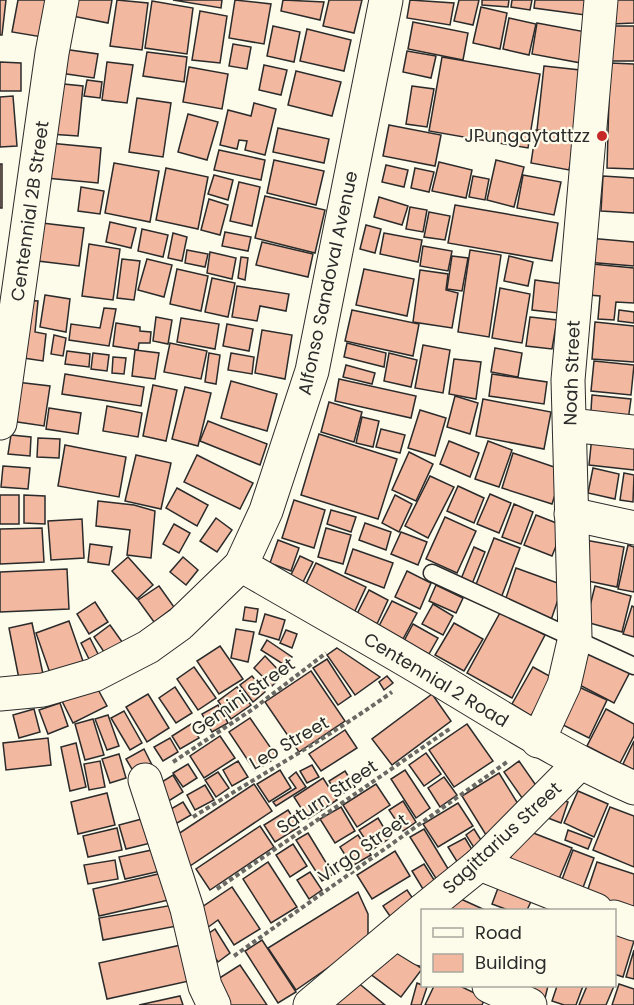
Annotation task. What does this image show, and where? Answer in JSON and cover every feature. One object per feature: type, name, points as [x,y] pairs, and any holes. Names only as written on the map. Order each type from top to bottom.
[{"type":"street","name":"Centennial 2B Street","points":[[0,423],[52,53],[62,0]]},
{"type":"street","name":"Alfonso Sandoval Avenue","points":[[0,694],[43,690],[94,675],[148,647],[180,624],[241,565],[266,511],[312,372],[386,0]]},
{"type":"street","name":"Noah Street","points":[[538,741],[564,685],[575,637],[568,380],[601,0]]},
{"type":"street","points":[[570,425],[634,432]]},
{"type":"street","points":[[571,514],[634,528]]},
{"type":"street","name":"Centennial 2 Road","points":[[241,565],[423,669],[538,741],[579,764],[634,788]]},
{"type":"street","name":"Sagittarius Street","points":[[425,909],[480,864],[579,764]]},
{"type":"street","points":[[145,780],[165,836],[209,991]]},
{"type":"street","points":[[480,864],[593,909]]},
{"type":"street","name":"Sagittarius Street","points":[[310,1005],[409,941],[421,915]]},
{"type":"street","points":[[616,917],[634,924]]},
{"type":"street","points":[[491,987],[530,1005]]},
{"type":"lane","points":[[432,573],[634,666]]},
{"type":"path","name":"Gemini Street","points":[[145,780],[253,709],[353,631]]},
{"type":"path","name":"Leo Street","points":[[165,836],[348,724],[423,669]]},
{"type":"path","name":"Saturn Street","points":[[187,909],[483,707]]},
{"type":"path","name":"Virgo Street","points":[[209,991],[538,741]]},
{"type":"building","points":[[0,0],[6,0],[2,35],[0,35]]},
{"type":"building","points":[[18,0],[49,0],[42,37],[12,32]]},
{"type":"building","points":[[70,0],[112,0],[108,23],[67,15]]},
{"type":"building","points":[[117,0],[148,3],[142,50],[110,46]]},
{"type":"building","points":[[173,0],[222,0],[221,8]]},
{"type":"building","points":[[235,0],[271,4],[264,44],[229,38]]},
{"type":"building","points":[[283,0],[324,2],[320,20],[281,11]]},
{"type":"building","points":[[329,0],[362,0],[354,33],[323,26]]},
{"type":"building","points":[[410,0],[454,3],[450,25],[407,18]]},
{"type":"building","points":[[459,0],[479,0],[473,25],[454,21]]},
{"type":"building","points":[[482,0],[509,0],[508,7],[482,5]]},
{"type":"building","points":[[512,0],[532,0],[530,10],[511,7]]},
{"type":"building","points":[[535,0],[588,0],[585,15],[534,8]]},
{"type":"building","points":[[611,0],[634,0],[634,23],[612,24]]},
{"type":"building","points":[[152,1],[193,8],[187,54],[145,48]]},
{"type":"building","points":[[481,7],[507,13],[500,49],[473,43]]},
{"type":"building","points":[[200,11],[227,16],[220,63],[192,60]]},
{"type":"building","points":[[509,18],[536,24],[529,55],[503,49]]},
{"type":"building","points":[[413,22],[468,33],[463,60],[408,49]]},
{"type":"building","points":[[537,23],[586,32],[581,63],[532,54]]},
{"type":"building","points":[[273,26],[300,32],[294,62],[267,56]]},
{"type":"building","points":[[607,26],[634,26],[634,61],[608,61]]},
{"type":"building","points":[[307,29],[351,40],[344,71],[300,61]]},
{"type":"building","points":[[233,44],[251,47],[247,69],[229,66]]},
{"type":"building","points":[[63,49],[98,54],[94,78],[60,73]]},
{"type":"building","points":[[407,51],[436,56],[431,78],[403,72]]},
{"type":"building","points":[[147,52],[187,57],[184,82],[143,76]]},
{"type":"building","points":[[442,57],[540,74],[528,148],[429,131]]},
{"type":"building","points":[[0,62],[21,63],[21,91],[0,91]]},
{"type":"building","points":[[107,62],[133,65],[127,103],[102,100]]},
{"type":"building","points":[[610,63],[634,64],[634,169],[607,168]]},
{"type":"building","points":[[264,65],[287,70],[281,95],[259,90]]},
{"type":"building","points":[[544,66],[580,70],[573,134],[537,130]]},
{"type":"building","points":[[189,67],[228,74],[222,109],[183,102]]},
{"type":"building","points":[[296,71],[341,82],[332,116],[288,105]]},
{"type":"building","points":[[87,80],[102,82],[100,98],[84,96]]},
{"type":"building","points":[[54,83],[83,86],[78,136],[49,134]]},
{"type":"building","points":[[412,86],[434,89],[427,127],[406,124]]},
{"type":"building","points":[[13,96],[17,146],[0,147],[0,97]]},
{"type":"building","points":[[137,98],[171,103],[163,157],[129,152]]},
{"type":"building","points":[[254,103],[276,109],[265,155],[245,150],[247,141],[239,140],[237,149],[220,145],[228,110],[251,116]]},
{"type":"building","points":[[188,114],[218,122],[207,160],[178,152]]},
{"type":"building","points":[[389,125],[441,135],[435,166],[383,156]]},
{"type":"building","points":[[278,128],[329,139],[324,163],[273,152]]},
{"type":"building","points":[[536,130],[575,137],[569,170],[531,163]]},
{"type":"building","points":[[49,143],[101,148],[98,183],[46,178]]},
{"type":"building","points":[[219,150],[265,160],[261,180],[214,170]]},
{"type":"building","points":[[274,160],[324,171],[316,205],[267,193]]},
{"type":"building","points":[[496,160],[524,167],[514,207],[487,200]]},
{"type":"building","points":[[439,162],[472,170],[466,198],[432,191]]},
{"type":"building","points":[[114,163],[159,171],[150,222],[105,213]]},
{"type":"building","points":[[0,164],[2,164],[2,208],[0,208]]},
{"type":"building","points":[[386,165],[408,170],[404,187],[382,182]]},
{"type":"building","points":[[166,168],[208,177],[198,229],[156,220]]},
{"type":"building","points":[[415,168],[434,172],[429,192],[411,188]]},
{"type":"building","points":[[214,175],[233,180],[228,200],[208,194]]},
{"type":"building","points":[[523,175],[561,182],[554,215],[517,208]]},
{"type":"building","points":[[473,176],[489,179],[485,200],[469,197]]},
{"type":"building","points":[[603,176],[634,178],[634,213],[601,211]]},
{"type":"building","points":[[239,182],[260,187],[252,226],[230,221]]},
{"type":"building","points":[[81,187],[104,191],[100,214],[78,211]]},
{"type":"building","points":[[265,196],[325,210],[315,253],[255,238]]},
{"type":"building","points":[[379,197],[408,206],[402,225],[374,217]]},
{"type":"building","points":[[209,199],[228,205],[220,235],[201,230]]},
{"type":"building","points":[[455,205],[558,223],[552,261],[448,243]]},
{"type":"building","points":[[410,207],[427,210],[423,232],[406,229]]},
{"type":"building","points":[[429,212],[450,216],[445,240],[424,237]]},
{"type":"building","points":[[110,222],[136,228],[131,248],[106,242]]},
{"type":"building","points":[[42,223],[84,228],[79,266],[38,261]]},
{"type":"building","points":[[366,225],[381,229],[375,253],[360,249]]},
{"type":"building","points":[[142,229],[168,235],[163,257],[138,251]]},
{"type":"building","points":[[225,232],[251,237],[248,251],[222,246]]},
{"type":"building","points":[[173,233],[187,237],[182,261],[168,258]]},
{"type":"building","points":[[384,233],[422,240],[418,262],[380,254]]},
{"type":"building","points":[[588,238],[634,242],[634,266],[586,262]]},
{"type":"building","points":[[262,242],[313,254],[308,277],[256,265]]},
{"type":"building","points":[[89,244],[120,249],[113,300],[82,296]]},
{"type":"building","points":[[423,246],[452,251],[448,271],[420,266]]},
{"type":"building","points":[[187,250],[208,254],[205,267],[185,263]]},
{"type":"building","points":[[470,250],[501,255],[489,337],[458,332]]},
{"type":"building","points":[[210,252],[236,258],[232,279],[207,273]]},
{"type":"building","points":[[452,256],[468,258],[462,291],[447,289]]},
{"type":"building","points":[[509,256],[533,262],[528,286],[504,281]]},
{"type":"building","points":[[241,257],[248,258],[245,280],[238,278]]},
{"type":"building","points":[[122,259],[140,261],[134,300],[117,298]]},
{"type":"building","points":[[147,259],[172,265],[164,297],[138,290]]},
{"type":"building","points":[[592,264],[634,268],[634,303],[616,302],[614,320],[598,319],[600,296],[589,295]]},
{"type":"building","points":[[177,269],[208,276],[201,311],[170,304]]},
{"type":"building","points":[[364,269],[414,279],[407,316],[356,305]]},
{"type":"building","points":[[420,270],[448,274],[446,290],[458,293],[452,328],[413,322]]},
{"type":"building","points":[[212,278],[235,283],[228,317],[205,312]]},
{"type":"building","points":[[535,280],[563,284],[559,313],[532,310]]},
{"type":"building","points":[[237,286],[289,294],[286,311],[260,306],[257,321],[232,317]]},
{"type":"building","points":[[500,288],[530,294],[522,343],[492,338]]},
{"type":"building","points":[[45,295],[70,299],[66,332],[40,327]]},
{"type":"building","points":[[24,300],[38,301],[35,332],[46,334],[43,361],[17,357]]},
{"type":"building","points":[[104,308],[116,309],[109,346],[69,340],[71,324],[100,328]]},
{"type":"building","points":[[352,310],[419,324],[413,356],[345,341]]},
{"type":"building","points":[[619,310],[634,312],[634,323],[618,321]]},
{"type":"building","points":[[156,317],[172,320],[168,344],[153,341]]},
{"type":"building","points":[[530,317],[557,320],[552,349],[526,346]]},
{"type":"building","points":[[181,318],[219,324],[215,349],[177,342]]},
{"type":"building","points":[[595,322],[634,326],[634,362],[592,359]]},
{"type":"building","points":[[116,323],[140,327],[140,331],[151,332],[150,343],[139,343],[138,350],[113,346]]},
{"type":"building","points":[[227,324],[253,329],[249,351],[223,346]]},
{"type":"building","points":[[262,330],[292,335],[285,379],[255,373]]},
{"type":"building","points":[[54,335],[66,338],[63,356],[51,354]]},
{"type":"building","points":[[170,343],[207,351],[201,379],[164,372]]},
{"type":"building","points":[[347,343],[386,353],[384,367],[344,357]]},
{"type":"building","points":[[423,345],[450,350],[443,393],[415,388]]},
{"type":"building","points":[[495,348],[522,353],[518,377],[491,372]]},
{"type":"building","points":[[135,350],[159,353],[155,379],[132,376]]},
{"type":"building","points":[[67,351],[90,354],[89,367],[65,364]]},
{"type":"building","points":[[93,353],[109,355],[107,371],[91,369]]},
{"type":"building","points":[[209,353],[220,355],[216,384],[205,382]]},
{"type":"building","points":[[231,353],[254,357],[252,374],[228,370]]},
{"type":"building","points":[[389,353],[417,360],[411,387],[384,381]]},
{"type":"building","points":[[113,357],[126,358],[124,374],[112,373]]},
{"type":"building","points":[[454,359],[481,362],[476,399],[449,394]]},
{"type":"building","points":[[594,361],[634,365],[631,395],[591,391]]},
{"type":"building","points":[[346,365],[375,373],[372,384],[343,377]]},
{"type":"building","points":[[65,374],[144,387],[141,406],[62,394]]},
{"type":"building","points":[[492,374],[547,382],[544,404],[489,396]]},
{"type":"building","points":[[339,379],[416,396],[411,418],[335,401]]},
{"type":"building","points":[[231,381],[277,394],[267,431],[221,418]]},
{"type":"building","points":[[16,382],[50,386],[44,426],[11,421]]},
{"type":"building","points":[[153,385],[177,390],[166,441],[143,436]]},
{"type":"building","points":[[185,387],[211,393],[198,446],[172,439]]},
{"type":"building","points":[[592,395],[631,399],[627,428],[590,425]]},
{"type":"building","points":[[455,396],[478,403],[470,434],[447,427]]},
{"type":"building","points":[[483,399],[551,412],[544,449],[476,436]]},
{"type":"building","points":[[329,402],[362,412],[354,442],[321,432]]},
{"type":"building","points":[[107,406],[142,413],[138,437],[103,431]]},
{"type":"building","points":[[49,408],[81,413],[78,434],[46,429]]},
{"type":"building","points":[[420,410],[446,418],[435,456],[408,448]]},
{"type":"building","points":[[362,417],[379,421],[373,447],[356,443]]},
{"type":"building","points":[[208,421],[267,444],[260,465],[200,441]]},
{"type":"building","points":[[381,429],[405,435],[400,453],[376,447]]},
{"type":"building","points":[[319,434],[397,459],[378,519],[301,495]]},
{"type":"building","points":[[11,435],[31,437],[30,456],[8,454]]},
{"type":"building","points":[[592,436],[634,440],[634,470],[589,465]]},
{"type":"building","points":[[38,438],[60,439],[59,458],[37,457]]},
{"type":"building","points":[[449,441],[479,453],[470,477],[440,464]]},
{"type":"building","points":[[488,441],[512,450],[499,487],[475,479]]},
{"type":"building","points":[[65,445],[126,457],[119,497],[58,486]]},
{"type":"building","points":[[409,452],[433,464],[416,501],[392,490]]},
{"type":"building","points":[[513,453],[563,470],[552,504],[502,488]]},
{"type":"building","points":[[136,455],[171,463],[161,509],[125,501]]},
{"type":"building","points":[[197,455],[253,483],[240,509],[184,482]]},
{"type":"building","points":[[3,466],[30,468],[28,489],[1,487]]},
{"type":"building","points":[[593,468],[619,474],[615,499],[588,493]]},
{"type":"building","points":[[624,473],[634,475],[633,502],[620,500]]},
{"type":"building","points":[[430,476],[454,487],[428,538],[405,526]]},
{"type":"building","points":[[458,486],[484,498],[474,523],[447,511]]},
{"type":"building","points":[[177,488],[208,505],[197,526],[166,508]]},
{"type":"building","points":[[490,494],[511,503],[499,533],[477,524]]},
{"type":"building","points":[[0,495],[19,495],[19,524],[0,524]]},
{"type":"building","points":[[24,495],[45,496],[45,524],[24,523]]},
{"type":"building","points":[[395,495],[412,504],[399,532],[382,523]]},
{"type":"building","points":[[294,500],[325,510],[314,548],[282,538]]},
{"type":"building","points":[[98,501],[134,505],[155,511],[151,558],[127,555],[130,530],[96,526]]},
{"type":"building","points":[[514,504],[533,512],[521,544],[502,537]]},
{"type":"building","points":[[331,510],[356,517],[351,532],[327,524]]},
{"type":"building","points":[[536,515],[564,526],[552,556],[524,545]]},
{"type":"building","points":[[445,517],[476,531],[457,573],[426,559]]},
{"type":"building","points":[[216,518],[232,530],[217,552],[200,541]]},
{"type":"building","points":[[82,519],[84,558],[51,560],[48,521]]},
{"type":"building","points":[[365,523],[391,532],[386,550],[359,540]]},
{"type":"building","points":[[174,524],[190,533],[179,553],[163,544]]},
{"type":"building","points":[[42,528],[44,562],[0,564],[0,529]]},
{"type":"building","points":[[326,528],[351,535],[343,564],[318,557]]},
{"type":"building","points":[[401,532],[427,542],[418,565],[391,554]]},
{"type":"building","points":[[494,538],[520,548],[501,598],[475,587]]},
{"type":"building","points":[[278,540],[299,548],[291,571],[270,563]]},
{"type":"building","points":[[585,540],[624,547],[617,587],[578,579]]},
{"type":"building","points":[[90,544],[112,547],[109,565],[88,562]]},
{"type":"building","points":[[628,545],[634,547],[634,592],[618,589]]},
{"type":"building","points":[[474,547],[485,552],[472,584],[461,579]]},
{"type":"building","points":[[353,549],[393,563],[384,588],[345,573]]},
{"type":"building","points":[[300,556],[313,562],[301,586],[289,579]]},
{"type":"building","points":[[128,557],[153,585],[137,599],[112,571]]},
{"type":"building","points":[[183,557],[198,570],[186,585],[170,572]]},
{"type":"building","points":[[316,563],[366,587],[354,613],[304,588]]},
{"type":"building","points":[[516,568],[563,585],[551,620],[504,604]]},
{"type":"building","points":[[67,569],[69,609],[0,612],[0,572]]},
{"type":"building","points":[[407,571],[431,583],[420,609],[395,597]]},
{"type":"building","points":[[436,585],[463,598],[456,613],[429,601]]},
{"type":"building","points":[[159,586],[174,607],[154,622],[138,600]]},
{"type":"building","points":[[595,586],[631,596],[622,632],[586,622]]},
{"type":"building","points":[[369,590],[388,600],[377,624],[357,614]]},
{"type":"building","points":[[392,601],[417,613],[403,639],[379,626]]},
{"type":"building","points":[[95,602],[108,622],[89,634],[77,614]]},
{"type":"building","points":[[433,604],[453,616],[443,635],[422,624]]},
{"type":"building","points":[[632,606],[634,607],[634,637],[623,634]]},
{"type":"building","points":[[245,607],[258,609],[256,622],[243,620]]},
{"type":"building","points":[[501,611],[545,635],[512,698],[467,673]]},
{"type":"building","points":[[265,614],[285,620],[279,640],[259,634]]},
{"type":"building","points":[[69,621],[84,664],[51,676],[36,633]]},
{"type":"building","points":[[32,623],[43,674],[19,679],[9,628]]},
{"type":"building","points":[[454,623],[483,639],[464,671],[435,655]]},
{"type":"building","points":[[413,624],[438,638],[429,654],[404,641]]},
{"type":"building","points":[[110,625],[125,646],[108,658],[94,637]]},
{"type":"building","points":[[236,629],[254,632],[248,662],[231,658]]},
{"type":"building","points":[[286,630],[297,634],[292,648],[280,643]]},
{"type":"building","points":[[90,638],[99,656],[90,661],[81,643]]},
{"type":"building","points":[[267,640],[292,657],[286,666],[261,650]]},
{"type":"building","points":[[220,646],[243,679],[219,694],[197,661]]},
{"type":"building","points":[[337,648],[380,677],[355,695],[327,655]]},
{"type":"building","points":[[587,648],[631,670],[614,703],[570,680]]},
{"type":"building","points":[[265,656],[283,675],[272,686],[254,668]]},
{"type":"building","points":[[327,659],[351,696],[338,705],[313,668]]},
{"type":"building","points":[[194,667],[216,698],[198,710],[177,679]]},
{"type":"building","points":[[533,667],[553,678],[531,716],[512,704]]},
{"type":"building","points":[[311,671],[345,721],[299,752],[265,702]]},
{"type":"building","points":[[252,676],[265,692],[253,702],[240,685]]},
{"type":"building","points":[[387,676],[393,683],[384,690],[379,682]]},
{"type":"building","points":[[95,684],[107,706],[73,723],[62,701]]},
{"type":"building","points":[[175,687],[192,713],[176,723],[159,698]]},
{"type":"building","points":[[237,687],[251,705],[231,719],[218,701]]},
{"type":"building","points":[[579,687],[607,700],[589,738],[561,724]]},
{"type":"building","points":[[148,694],[169,728],[147,742],[126,707]]},
{"type":"building","points":[[432,694],[451,721],[392,765],[372,739]]},
{"type":"building","points":[[60,703],[68,726],[48,734],[39,710]]},
{"type":"building","points":[[218,705],[228,723],[212,732],[202,714]]},
{"type":"building","points":[[34,709],[40,732],[19,738],[13,715]]},
{"type":"building","points":[[606,709],[634,724],[634,736],[620,763],[587,746]]},
{"type":"building","points":[[124,711],[142,743],[130,750],[111,718]]},
{"type":"building","points":[[108,715],[119,746],[107,750],[95,719]]},
{"type":"building","points":[[250,718],[277,757],[255,771],[229,732]]},
{"type":"building","points":[[93,719],[104,755],[85,760],[75,724]]},
{"type":"building","points":[[191,724],[199,738],[180,749],[172,736]]},
{"type":"building","points":[[467,724],[493,761],[454,787],[429,750]]},
{"type":"building","points":[[345,730],[357,748],[321,771],[309,754]]},
{"type":"building","points":[[220,736],[235,758],[204,778],[190,756]]},
{"type":"building","points":[[48,738],[51,765],[6,770],[3,743]]},
{"type":"building","points":[[170,738],[178,752],[163,761],[154,747]]},
{"type":"building","points":[[634,741],[634,770],[623,764]]},
{"type":"building","points":[[76,743],[86,787],[70,791],[61,747]]},
{"type":"building","points":[[144,749],[153,767],[136,776],[126,759]]},
{"type":"building","points":[[426,753],[441,774],[424,786],[409,765]]},
{"type":"building","points":[[119,754],[126,778],[110,783],[102,759]]},
{"type":"building","points":[[100,761],[105,787],[89,790],[84,764]]},
{"type":"building","points":[[238,761],[248,777],[232,786],[223,770]]},
{"type":"building","points":[[519,761],[542,794],[527,805],[504,772]]},
{"type":"building","points":[[188,764],[197,778],[183,787],[173,773]]},
{"type":"building","points":[[312,765],[319,777],[307,783],[300,771]]},
{"type":"building","points":[[280,770],[291,788],[269,802],[257,784]]},
{"type":"building","points":[[405,770],[430,808],[416,818],[391,779]]},
{"type":"building","points":[[345,771],[355,787],[338,796],[329,781]]},
{"type":"building","points":[[218,772],[229,788],[216,797],[205,780]]},
{"type":"building","points":[[296,772],[306,787],[276,806],[273,802],[296,788],[289,778]]},
{"type":"building","points":[[499,773],[523,812],[486,835],[462,796]]},
{"type":"building","points":[[173,775],[183,792],[167,802],[157,785]]},
{"type":"building","points":[[444,777],[457,795],[440,807],[428,788]]},
{"type":"building","points":[[323,778],[337,800],[308,819],[294,797]]},
{"type":"building","points":[[254,784],[272,811],[187,868],[169,840]]},
{"type":"building","points":[[376,784],[390,805],[357,827],[343,805]]},
{"type":"building","points":[[205,785],[214,800],[195,810],[187,795]]},
{"type":"building","points":[[578,791],[608,804],[594,837],[564,823]]},
{"type":"building","points":[[107,793],[115,825],[78,834],[71,802]]},
{"type":"building","points":[[555,798],[568,802],[561,823],[548,818]]},
{"type":"building","points":[[403,801],[416,822],[403,831],[389,810]]},
{"type":"building","points":[[183,802],[191,815],[172,826],[164,813]]},
{"type":"building","points":[[458,803],[473,826],[438,847],[423,824]]},
{"type":"building","points":[[341,807],[355,831],[335,843],[320,819]]},
{"type":"building","points":[[610,807],[634,816],[634,867],[593,850]]},
{"type":"building","points":[[288,810],[299,827],[275,842],[264,825]]},
{"type":"building","points":[[153,816],[159,841],[126,849],[119,825]]},
{"type":"building","points":[[378,818],[390,838],[372,850],[359,830]]},
{"type":"building","points":[[260,826],[274,847],[210,890],[196,869]]},
{"type":"building","points":[[117,828],[122,850],[88,857],[83,836]]},
{"type":"building","points":[[424,829],[450,872],[437,880],[410,837]]},
{"type":"building","points":[[474,829],[486,848],[478,854],[466,835]]},
{"type":"building","points":[[523,829],[572,848],[556,886],[507,866]]},
{"type":"building","points":[[568,830],[592,839],[588,849],[565,840]]},
{"type":"building","points":[[308,833],[333,874],[322,881],[296,840]]},
{"type":"building","points":[[358,835],[371,855],[352,866],[340,847]]},
{"type":"building","points":[[465,838],[477,858],[461,868],[448,847]]},
{"type":"building","points":[[293,844],[307,866],[290,877],[276,855]]},
{"type":"building","points":[[161,848],[165,870],[125,879],[119,857]]},
{"type":"building","points":[[573,850],[594,858],[581,893],[560,885]]},
{"type":"building","points":[[395,851],[410,876],[372,899],[357,875]]},
{"type":"building","points":[[115,860],[118,879],[88,884],[84,865]]},
{"type":"building","points":[[268,862],[297,907],[271,923],[243,879]]},
{"type":"building","points":[[597,862],[634,874],[634,915],[585,898]]},
{"type":"building","points":[[424,864],[441,891],[429,899],[412,871]]},
{"type":"building","points":[[167,872],[173,899],[99,916],[93,889]]},
{"type":"building","points":[[310,872],[322,890],[309,899],[297,880]]},
{"type":"building","points":[[501,880],[534,895],[527,909],[505,909],[492,904]]},
{"type":"building","points":[[232,887],[260,929],[234,945],[218,920],[207,928],[196,911]]},
{"type":"building","points":[[407,890],[418,906],[394,922],[383,906]]},
{"type":"building","points":[[358,892],[368,914],[368,940],[296,990],[268,948]]},
{"type":"building","points":[[452,895],[483,909],[445,909]]},
{"type":"building","points":[[173,905],[177,926],[103,940],[99,918]]},
{"type":"building","points":[[215,929],[230,953],[218,962],[202,938]]},
{"type":"building","points":[[616,935],[634,941],[623,977],[616,975]]},
{"type":"building","points":[[262,940],[296,992],[278,1003],[245,951]]},
{"type":"building","points":[[181,945],[189,981],[107,999],[99,963]]},
{"type":"building","points":[[390,946],[421,968],[401,997],[369,973]]},
{"type":"building","points":[[634,950],[634,979],[626,977]]},
{"type":"building","points":[[240,965],[267,1005],[224,1005],[210,984]]},
{"type":"building","points":[[350,976],[385,1005],[327,1005]]},
{"type":"building","points":[[417,983],[421,987],[427,987],[421,1005],[411,1005]]},
{"type":"building","points":[[619,984],[634,989],[634,1005],[612,1005]]},
{"type":"building","points":[[434,987],[462,987],[485,998],[482,1005],[425,1005]]},
{"type":"building","points":[[522,987],[548,987],[545,998],[520,991]]},
{"type":"building","points":[[557,987],[583,987],[576,1005],[564,1005],[552,1001]]},
{"type":"building","points":[[587,987],[614,987],[606,1005],[579,1005]]},
{"type":"building","points":[[180,996],[183,1005],[139,1005]]},
{"type":"place","name":"JPungaytattzz","points":[[602,136]]}]
